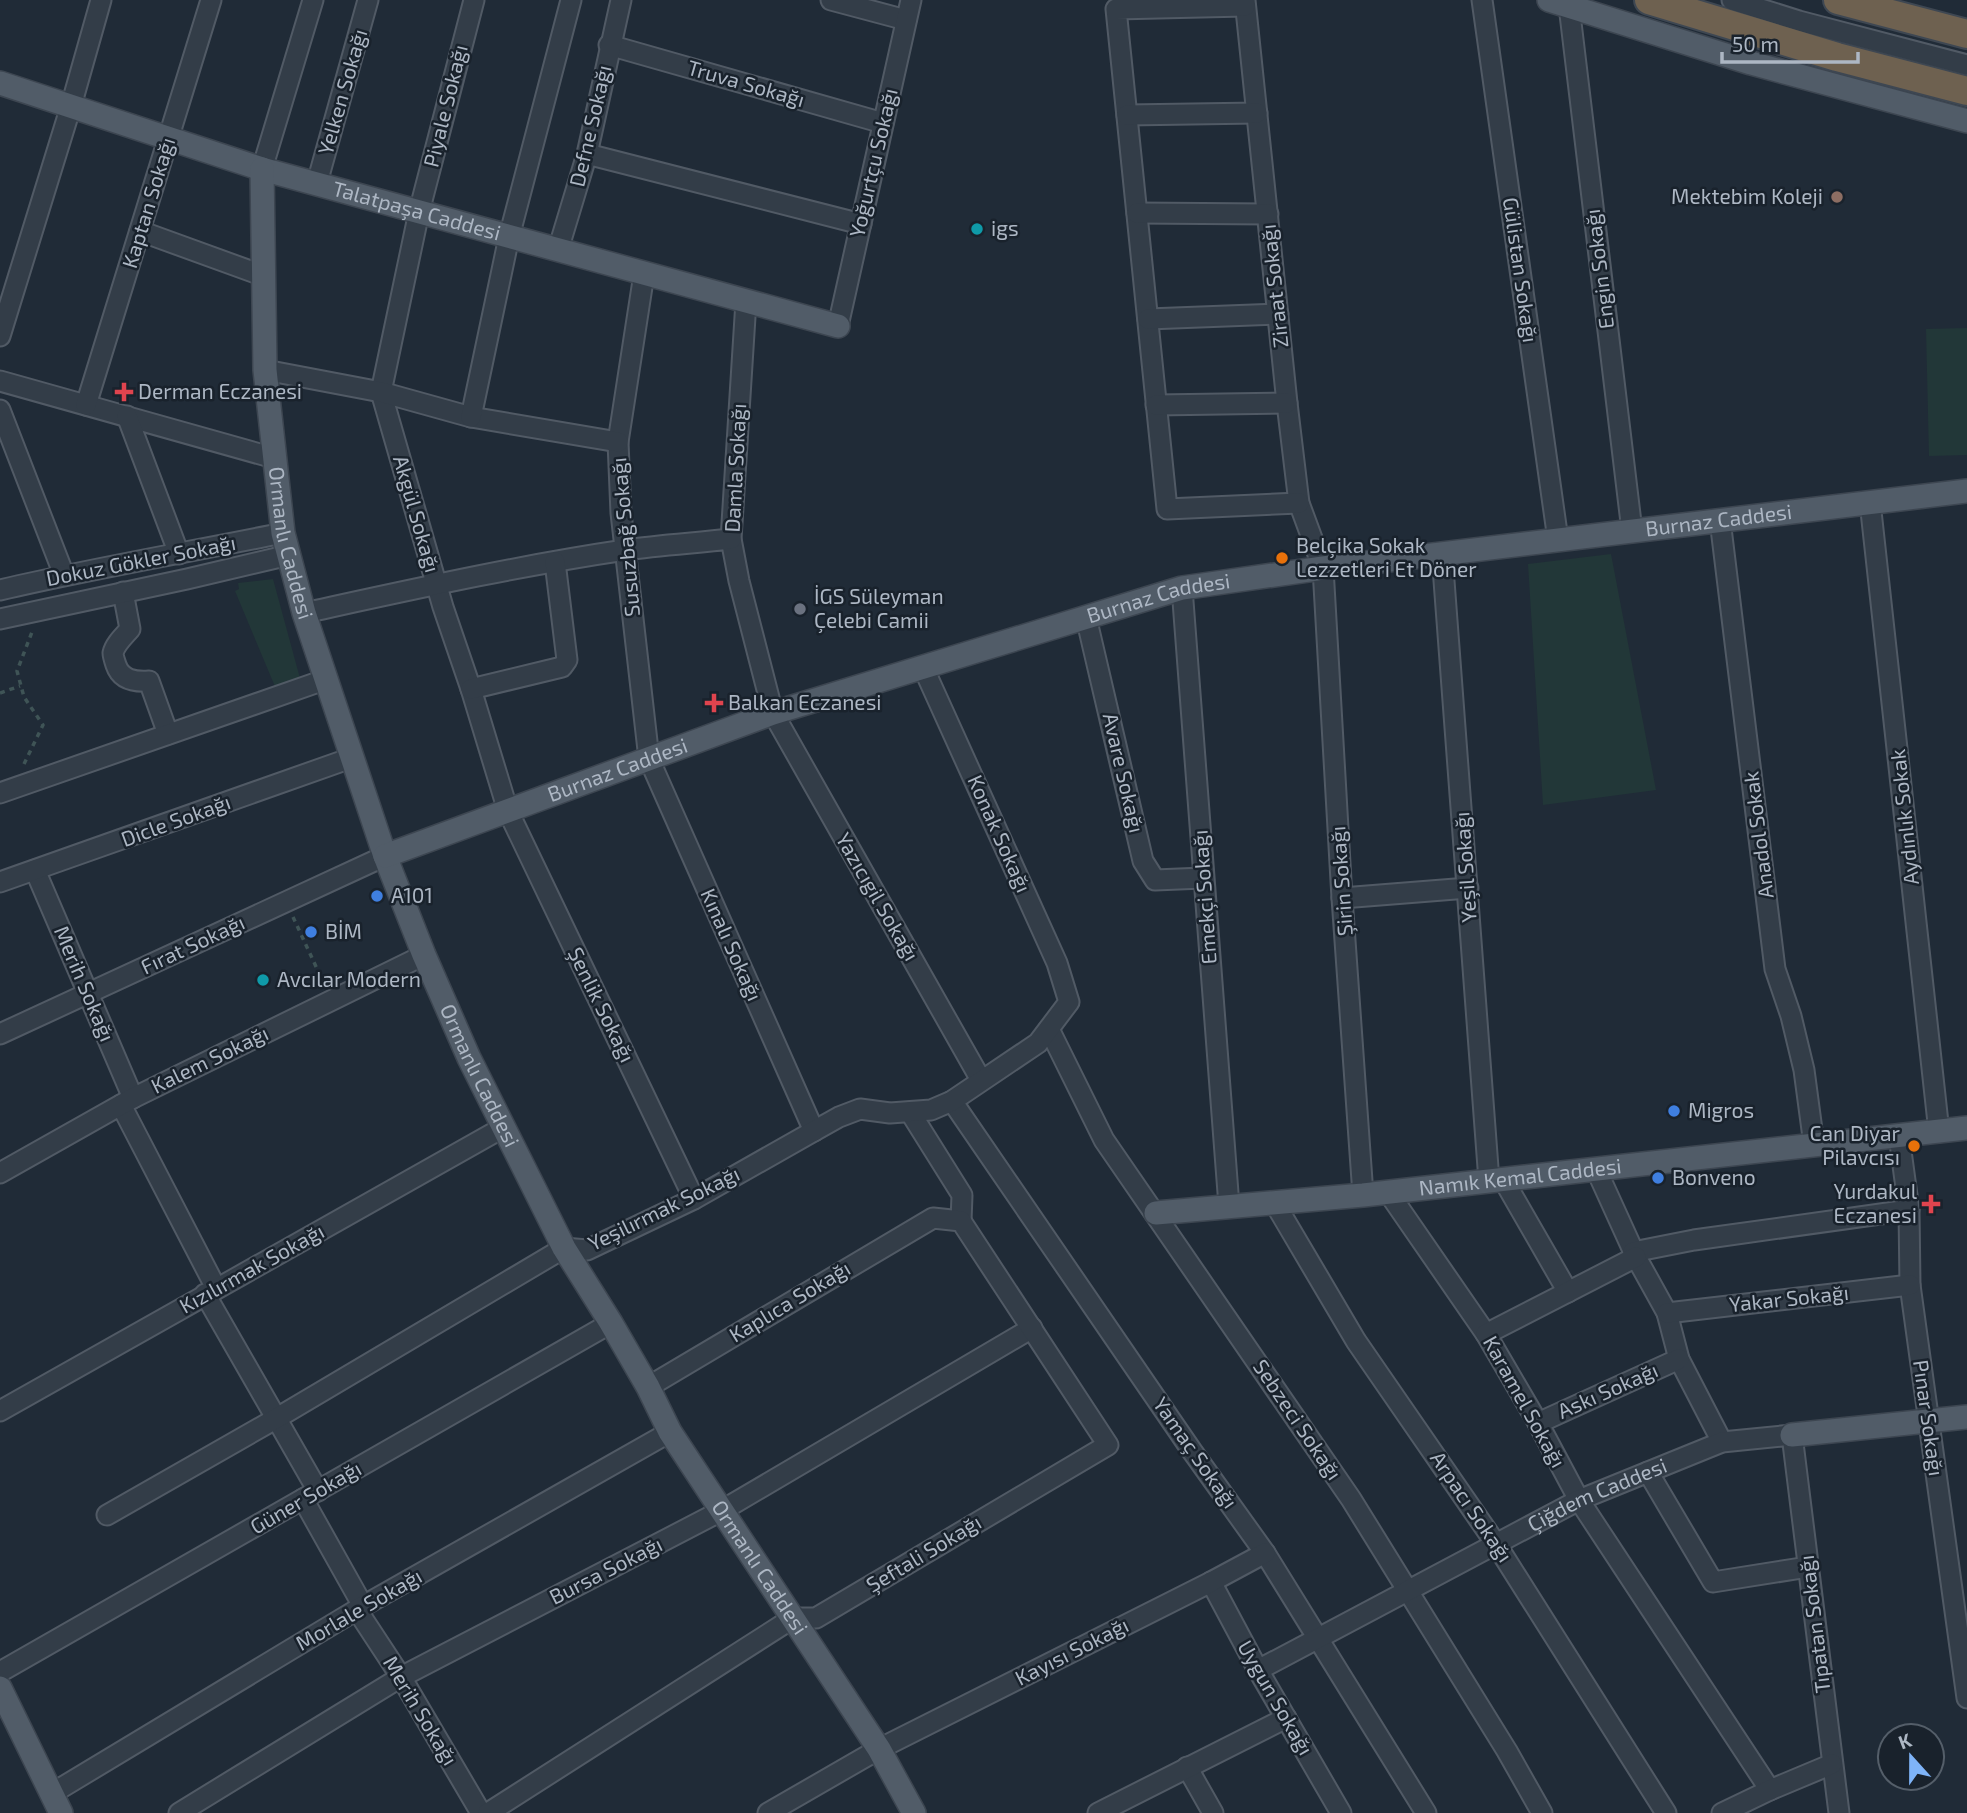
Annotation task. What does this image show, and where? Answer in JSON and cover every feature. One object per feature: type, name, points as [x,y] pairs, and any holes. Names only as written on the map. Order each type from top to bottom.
[{"type":"highway","points":[[1649,0],[1837,57],[1967,91]]},
{"type":"highway","points":[[1838,0],[1967,34]]},
{"type":"main road","points":[[1559,3],[1751,63],[1967,121]]},
{"type":"main road","name":"Talatpaşa Caddesi","points":[[0,83],[262,169],[838,327]]},
{"type":"main road","name":"Ormanlı Caddesi","points":[[262,169],[265,370],[286,544],[304,614],[351,758],[385,856],[424,955],[469,1059],[564,1248],[648,1387],[670,1432],[878,1749],[915,1813]]},
{"type":"main road","name":"Burnaz Caddesi","points":[[385,856],[773,713],[1182,588],[1323,568],[1967,491]]},
{"type":"main road","name":"Namık Kemal Caddesi","points":[[1156,1213],[1363,1195],[1967,1128]]},
{"type":"main road","name":"Çiğdem Caddesi","points":[[1792,1435],[1967,1417]]},
{"type":"main road","points":[[0,1688],[56,1803]]},
{"type":"street","points":[[0,336],[101,0]]},
{"type":"street","name":"Kaptan Sokağı","points":[[86,405],[211,0]]},
{"type":"street","points":[[262,169],[313,0]]},
{"type":"street","name":"Yelken Sokağı","points":[[317,183],[368,0]]},
{"type":"street","name":"Piyale Sokağı","points":[[419,212],[474,0]]},
{"type":"street","points":[[471,417],[509,237],[571,0]]},
{"type":"street","name":"Defne Sokağı","points":[[558,250],[587,154],[621,0]]},
{"type":"street","points":[[831,0],[906,20]]},
{"type":"street","name":"Yoğurtçu Sokağı","points":[[838,327],[911,0]]},
{"type":"street","name":"Gülistan Sokağı","points":[[1482,0],[1558,540]]},
{"type":"street","points":[[1732,0],[1799,21],[1967,65]]},
{"type":"street","points":[[1245,3],[1116,9],[1167,509],[1299,503]]},
{"type":"street","name":"Ziraat Sokağı","points":[[1245,3],[1299,503],[1323,568]]},
{"type":"street","name":"Engin Sokağı","points":[[1559,3],[1632,531]]},
{"type":"street","name":"Truva Sokağı","points":[[610,45],[883,123]]},
{"type":"street","points":[[1127,115],[1257,113]]},
{"type":"street","points":[[587,154],[861,224]]},
{"type":"street","name":"Akgül Sokağı","points":[[419,212],[381,392],[436,584],[508,811]]},
{"type":"street","points":[[1137,213],[1268,214]]},
{"type":"street","points":[[140,231],[264,276]]},
{"type":"street","name":"Susuzbağ Sokağı","points":[[644,274],[618,442],[621,513],[649,759]]},
{"type":"street","name":"Damla Sokağı","points":[[746,301],[731,539],[773,713]]},
{"type":"street","points":[[1148,319],[1279,314]]},
{"type":"street","points":[[265,370],[381,392],[471,417],[618,442]]},
{"type":"street","points":[[0,381],[274,458]]},
{"type":"street","points":[[1156,405],[1287,403]]},
{"type":"street","points":[[0,410],[64,575]]},
{"type":"street","points":[[127,416],[179,554]]},
{"type":"street","name":"Aydınlık Sokak","points":[[1870,502],[1939,1132]]},
{"type":"street","name":"Anadol Sokak","points":[[1720,520],[1775,969],[1791,1016],[1804,1070],[1814,1145]]},
{"type":"street","points":[[304,614],[436,584],[555,562],[625,550],[731,539]]},
{"type":"street","points":[[0,619],[123,592],[286,544]]},
{"type":"street","name":"Dokuz Gökler Sokağı","points":[[0,590],[179,554],[286,544]]},
{"type":"street","name":"Yeşil Sokağı","points":[[1443,554],[1468,888],[1496,1180]]},
{"type":"street","points":[[471,689],[562,667],[567,660],[555,562]]},
{"type":"street","name":"Şirin Sokağı","points":[[1323,568],[1363,1195]]},
{"type":"street","name":"Emekçi Sokağı","points":[[1182,588],[1229,1206]]},
{"type":"street","points":[[123,592],[130,629],[113,653],[114,661],[127,679],[135,682],[149,681],[168,734]]},
{"type":"street","name":"Avare Sokağı","points":[[1086,617],[1143,861],[1155,880],[1203,878]]},
{"type":"street","name":"Konak Sokağı","points":[[923,667],[1057,963],[1069,1002]]},
{"type":"street","points":[[6,790],[327,679]]},
{"type":"street","name":"Yazıcıgil Sokağı","points":[[773,713],[981,1080]]},
{"type":"street","name":"Dicle Sokağı","points":[[0,883],[351,758]]},
{"type":"street","name":"Kınalı Sokağı","points":[[649,759],[814,1131]]},
{"type":"street","name":"Şenlik Sokağı","points":[[508,811],[694,1199]]},
{"type":"street","name":"Fırat Sokağı","points":[[0,1034],[385,856]]},
{"type":"street","name":"Merih Sokağı","points":[[35,870],[87,993],[127,1101],[211,1291],[277,1418],[360,1608],[481,1813]]},
{"type":"street","points":[[1342,898],[1468,888]]},
{"type":"street","name":"Kalem Sokağı","points":[[0,1173],[236,1039],[331,1001],[424,955]]},
{"type":"street","name":"Yeşilırmak Sokağı","points":[[107,1515],[564,1248],[587,1251],[694,1199],[839,1117],[860,1109],[890,1113],[931,1111],[952,1101],[1038,1043],[1069,1002]]},
{"type":"street","name":"Sebzeci Sokağı","points":[[1049,1029],[1104,1140],[1343,1488],[1507,1751],[1542,1813]]},
{"type":"street","name":"Yamaç Sokağı","points":[[952,1101],[1184,1440],[1265,1553],[1426,1813]]},
{"type":"street","points":[[910,1112],[962,1195],[961,1221]]},
{"type":"street","name":"Kızılırmak Sokağı","points":[[0,1411],[504,1127]]},
{"type":"street","points":[[914,1132],[950,1187]]},
{"type":"street","name":"Pınar Sokağı","points":[[1899,1136],[1909,1210],[1910,1285],[1928,1421],[1959,1569],[1967,1698]]},
{"type":"street","points":[[1596,1169],[1634,1255],[1667,1313],[1679,1359],[1722,1442]]},
{"type":"street","points":[[1496,1180],[1568,1292]]},
{"type":"street","name":"Karamel Sokağı","points":[[1388,1192],[1486,1334],[1579,1500],[1770,1790]]},
{"type":"street","name":"Arpacı Sokağı","points":[[1274,1202],[1356,1340],[1496,1544],[1666,1813]]},
{"type":"street","points":[[1486,1334],[1634,1255],[1695,1240],[1909,1210]]},
{"type":"street","name":"Kaplıca Sokağı","points":[[648,1387],[933,1218],[961,1221]]},
{"type":"street","name":"Şeftali Sokağı","points":[[488,1813],[793,1618],[816,1618],[1108,1445],[961,1221]]},
{"type":"street","name":"Yakar Sokağı","points":[[1667,1313],[1910,1285]]},
{"type":"street","name":"Güner Sokağı","points":[[0,1672],[611,1323]]},
{"type":"street","name":"Bursa Sokağı","points":[[179,1813],[401,1677],[721,1511],[1032,1328]]},
{"type":"street","name":"Askı Sokağı","points":[[1538,1423],[1679,1359]]},
{"type":"street","name":"Morlale Sokağı","points":[[56,1803],[360,1608],[670,1432]]},
{"type":"street","name":"Çiğdem Caddesi","points":[[1258,1671],[1579,1500],[1722,1442],[1792,1435]]},
{"type":"street","name":"Tıpatan Sokağı","points":[[1792,1435],[1839,1813]]},
{"type":"street","points":[[1648,1472],[1713,1582],[1808,1567]]},
{"type":"street","name":"Kayısı Sokağı","points":[[768,1813],[878,1749],[1265,1553]]},
{"type":"street","name":"Uygun Sokağı","points":[[1211,1582],[1258,1671],[1341,1813]]},
{"type":"street","points":[[1098,1813],[1286,1718]]},
{"type":"street","points":[[1722,1813],[1832,1764]]},
{"type":"street","points":[[1187,1767],[1213,1813]]},
{"type":"path","points":[[6,790],[43,725],[30,708],[20,686],[17,671],[37,622],[47,608]]},
{"type":"path","points":[[0,694],[20,686]]},
{"type":"path","points":[[286,902],[331,1001]]},
{"type":"path","points":[[303,939],[309,936]]},
{"type":"green space","points":[[1967,328],[1967,455],[1929,456],[1926,329]]},
{"type":"green space","points":[[1611,554],[1656,790],[1543,805],[1528,564]]},
{"type":"green space","points":[[273,579],[301,682],[276,689],[235,591],[239,589],[238,583]]},
{"type":"place","name":"Mektebim Koleji","points":[[1837,197]]},
{"type":"place","name":"igs","points":[[977,229]]},
{"type":"place","name":"Derman Eczanesi","points":[[124,392]]},
{"type":"place","name":"Belçika Sokak Lezzetleri Et Döner","points":[[1282,558]]},
{"type":"place","name":"İGS Süleyman Çelebi Camii","points":[[800,609]]},
{"type":"place","name":"Balkan Eczanesi","points":[[714,703]]},
{"type":"place","name":"A101","points":[[377,896]]},
{"type":"place","name":"BİM","points":[[311,932]]},
{"type":"place","name":"Avcılar Modern","points":[[263,980]]},
{"type":"place","name":"Migros","points":[[1674,1111]]},
{"type":"place","name":"Can Diyar Pilavcısı","points":[[1914,1146]]},
{"type":"place","name":"Bonveno","points":[[1658,1178]]},
{"type":"place","name":"Yurdakul Eczanesi","points":[[1931,1204]]}]
